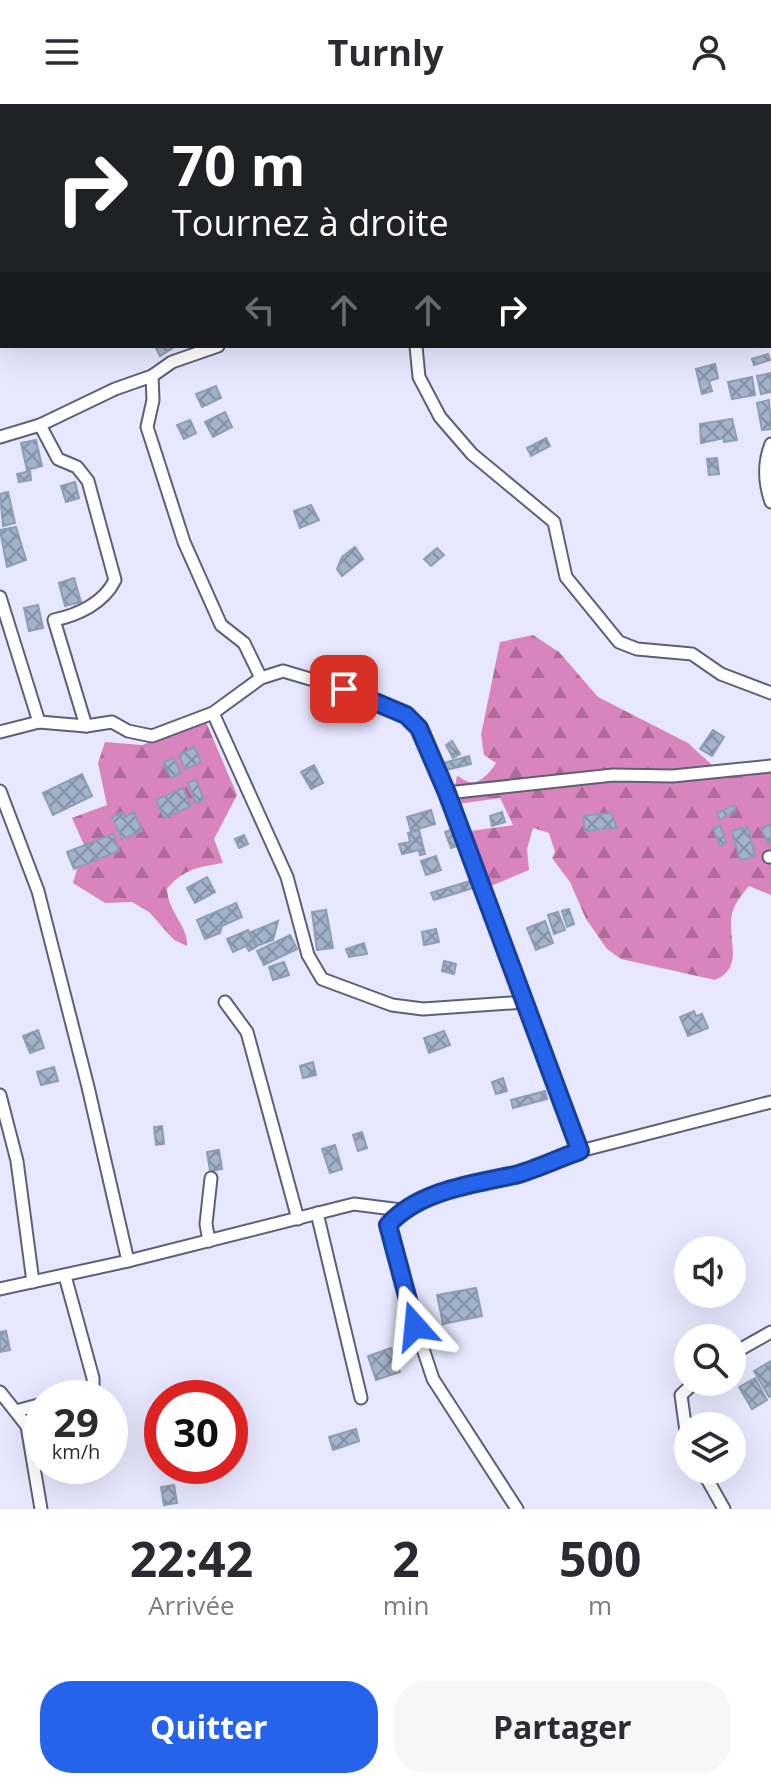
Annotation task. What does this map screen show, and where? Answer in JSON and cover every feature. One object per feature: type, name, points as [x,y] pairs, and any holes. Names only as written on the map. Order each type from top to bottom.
[{"type":"street","points":[[0,437],[40,425],[115,389],[152,376],[172,362],[212,348]]},
{"type":"street","points":[[416,348],[419,377],[440,417],[472,454],[554,522],[566,577],[619,642],[637,649],[692,654],[721,674],[771,693]]},
{"type":"street","points":[[152,376],[153,400],[147,427],[170,504],[215,615],[221,625],[244,643],[261,678]]},
{"type":"street","points":[[40,425],[58,459],[77,467],[88,481],[115,580],[111,589],[79,615],[54,620],[86,726]]},
{"type":"street","points":[[771,444],[765,458],[765,485],[771,502]]},
{"type":"street","points":[[0,597],[39,722]]},
{"type":"street","points":[[0,732],[39,722],[86,726],[112,722],[128,731],[152,736],[213,713],[261,678],[283,671],[311,682],[344,689],[406,715],[419,728],[447,793],[580,1151]]},
{"type":"street","points":[[213,713],[287,877],[308,955],[322,979],[392,1005],[423,1009],[525,1002]]},
{"type":"street","points":[[447,793],[613,775],[673,776],[771,766]]},
{"type":"street","points":[[0,791],[38,891],[128,1261]]},
{"type":"street","points":[[225,1002],[247,1032],[298,1219]]},
{"type":"street","points":[[0,1095],[17,1161],[33,1282]]},
{"type":"street","points":[[517,1509],[433,1379],[392,1250],[388,1225],[401,1210],[476,1181],[517,1174],[580,1151],[771,1102]]},
{"type":"street","points":[[209,1241],[206,1224],[211,1178]]},
{"type":"street","points":[[0,1289],[128,1261],[354,1204],[401,1210]]},
{"type":"street","points":[[317,1213],[361,1398]]},
{"type":"street","points":[[65,1276],[93,1380]]},
{"type":"street","points":[[746,1346],[771,1332]]},
{"type":"street","points":[[0,1392],[27,1426],[41,1509]]},
{"type":"street","points":[[16,1411],[24,1409]]},
{"type":"street","points":[[710,1484],[724,1509]]},
{"type":"green space","points":[[533,635],[559,652],[598,697],[688,743],[724,776],[771,769],[771,895],[749,886],[739,899],[731,919],[733,957],[728,970],[715,980],[621,959],[607,949],[586,919],[570,882],[552,858],[555,852],[549,833],[533,828],[527,849],[529,870],[484,889],[463,832],[513,825],[500,798],[458,804],[454,791],[457,776],[469,782],[477,781],[496,763],[484,755],[481,735],[500,642]]},
{"type":"green space","points":[[206,722],[237,795],[214,839],[223,863],[185,873],[167,889],[171,905],[185,932],[187,946],[174,940],[149,912],[132,902],[105,903],[73,883],[84,845],[72,818],[107,805],[98,763],[105,742],[142,745]]},
{"type":"building","points":[[156,348],[173,348],[160,356]]},
{"type":"building","points":[[768,354],[770,360],[754,365],[752,359]]},
{"type":"building","points":[[715,364],[718,378],[709,381],[712,391],[702,394],[696,369]]},
{"type":"building","points":[[771,373],[771,392],[761,394],[757,376]]},
{"type":"building","points":[[752,377],[755,395],[732,399],[728,382]]},
{"type":"building","points":[[216,386],[221,398],[202,407],[196,394]]},
{"type":"building","points":[[769,400],[771,429],[762,430],[757,403]]},
{"type":"building","points":[[225,412],[232,427],[213,437],[205,422]]},
{"type":"building","points":[[732,419],[737,440],[724,442],[724,438],[701,443],[700,424]]},
{"type":"building","points":[[190,420],[196,433],[184,439],[177,425]]},
{"type":"building","points":[[546,438],[550,446],[531,456],[527,448]]},
{"type":"building","points":[[36,440],[42,466],[27,470],[21,443]]},
{"type":"building","points":[[717,458],[719,474],[709,475],[707,459]]},
{"type":"building","points":[[30,471],[31,480],[19,482],[17,474]]},
{"type":"building","points":[[75,482],[79,498],[66,502],[61,486]]},
{"type":"building","points":[[8,492],[15,523],[3,526],[0,494]]},
{"type":"building","points":[[311,505],[319,520],[300,528],[294,511]]},
{"type":"building","points":[[16,527],[26,560],[7,567],[0,530]]},
{"type":"building","points":[[355,547],[363,559],[342,576],[337,569],[342,557]]},
{"type":"building","points":[[437,548],[444,555],[431,566],[424,559]]},
{"type":"building","points":[[74,578],[81,602],[65,606],[59,583]]},
{"type":"building","points":[[38,605],[43,628],[29,631],[24,608]]},
{"type":"building","points":[[713,730],[724,737],[712,756],[700,749]]},
{"type":"building","points":[[452,741],[460,754],[453,758],[446,745]]},
{"type":"building","points":[[194,747],[201,762],[185,769],[179,755]]},
{"type":"building","points":[[469,756],[471,764],[446,770],[444,763]]},
{"type":"building","points":[[173,758],[181,773],[171,778],[163,763]]},
{"type":"building","points":[[314,765],[323,783],[311,789],[301,772]]},
{"type":"building","points":[[82,774],[92,796],[53,815],[43,793]]},
{"type":"building","points":[[196,780],[204,800],[196,803],[188,783]]},
{"type":"building","points":[[183,788],[191,806],[164,818],[156,800]]},
{"type":"building","points":[[733,805],[736,810],[720,820],[717,814]]},
{"type":"building","points":[[431,810],[435,824],[411,831],[407,817]]},
{"type":"building","points":[[123,812],[125,817],[134,812],[142,831],[122,839],[112,817]]},
{"type":"building","points":[[502,812],[505,822],[492,826],[490,816]]},
{"type":"building","points":[[611,813],[617,828],[585,831],[583,816]]},
{"type":"building","points":[[771,824],[771,842],[768,843],[761,828]]},
{"type":"building","points":[[720,826],[726,843],[720,846],[713,828]]},
{"type":"building","points":[[457,827],[463,844],[451,848],[445,832]]},
{"type":"building","points":[[748,827],[755,856],[740,860],[732,831]]},
{"type":"building","points":[[419,830],[425,854],[420,855],[419,850],[402,854],[399,844],[410,842],[408,833]]},
{"type":"building","points":[[113,834],[119,851],[74,869],[67,852]]},
{"type":"building","points":[[244,835],[248,844],[239,848],[235,839]]},
{"type":"building","points":[[436,856],[441,870],[426,875],[421,861]]},
{"type":"building","points":[[207,877],[215,892],[195,903],[187,888]]},
{"type":"building","points":[[473,880],[476,887],[434,900],[431,893]]},
{"type":"building","points":[[236,903],[242,917],[222,926],[220,933],[205,939],[197,920]]},
{"type":"building","points":[[569,909],[574,924],[567,927],[562,911]]},
{"type":"building","points":[[326,910],[333,948],[317,950],[312,912]]},
{"type":"building","points":[[558,912],[565,930],[554,934],[548,915]]},
{"type":"building","points":[[278,921],[273,940],[257,946],[251,932]]},
{"type":"building","points":[[545,921],[553,943],[536,950],[527,928]]},
{"type":"building","points":[[436,929],[439,942],[424,945],[422,932]]},
{"type":"building","points":[[248,930],[256,947],[249,951],[246,946],[233,952],[227,939]]},
{"type":"building","points":[[290,935],[297,949],[264,965],[257,951]]},
{"type":"building","points":[[364,943],[367,954],[349,957],[346,949]]},
{"type":"building","points":[[444,961],[456,964],[454,974],[442,971]]},
{"type":"building","points":[[284,962],[289,975],[273,980],[269,967]]},
{"type":"building","points":[[694,1011],[696,1016],[702,1014],[708,1028],[688,1036],[680,1017]]},
{"type":"building","points":[[38,1030],[44,1048],[30,1053],[23,1036]]},
{"type":"building","points":[[444,1031],[450,1045],[429,1053],[424,1038]]},
{"type":"building","points":[[313,1062],[316,1075],[303,1078],[300,1066]]},
{"type":"building","points":[[54,1067],[58,1081],[41,1085],[37,1072]]},
{"type":"building","points":[[503,1078],[507,1091],[496,1094],[492,1082]]},
{"type":"building","points":[[545,1091],[547,1099],[513,1108],[511,1100]]},
{"type":"building","points":[[162,1126],[164,1144],[156,1145],[154,1127]]},
{"type":"building","points":[[362,1132],[367,1148],[358,1151],[353,1135]]},
{"type":"building","points":[[335,1145],[342,1169],[330,1173],[322,1149]]},
{"type":"building","points":[[219,1150],[222,1169],[210,1171],[207,1152]]},
{"type":"building","points":[[476,1288],[482,1316],[443,1324],[437,1295]]},
{"type":"building","points":[[6,1331],[10,1350],[0,1352],[0,1332]]},
{"type":"building","points":[[391,1348],[400,1372],[376,1380],[368,1356]]},
{"type":"building","points":[[771,1361],[771,1396],[769,1397],[754,1371]]},
{"type":"building","points":[[755,1378],[767,1400],[752,1409],[744,1396],[746,1383]]},
{"type":"building","points":[[356,1429],[359,1441],[333,1450],[329,1437]]},
{"type":"building","points":[[174,1485],[177,1503],[164,1505],[161,1487]]},
{"type":"route","points":[[344,689],[406,715],[419,728],[447,793],[580,1151],[517,1174],[476,1181],[401,1210],[388,1225],[392,1250],[415,1326]]}]
